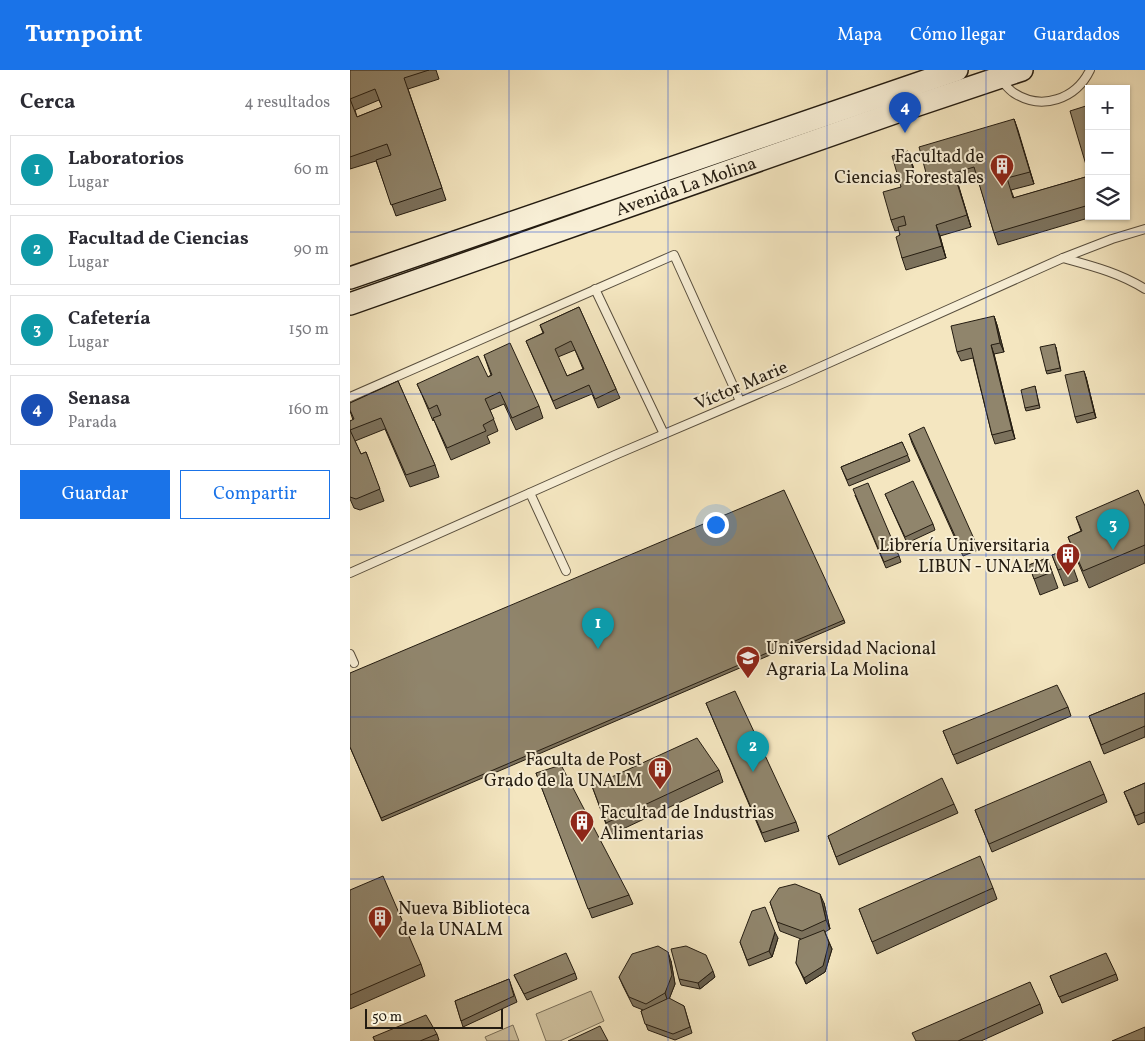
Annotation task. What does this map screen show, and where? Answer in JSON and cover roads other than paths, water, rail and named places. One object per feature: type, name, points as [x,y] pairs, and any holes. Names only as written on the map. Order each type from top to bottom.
[{"type":"main road","name":"Avenida La Molina","points":[[350,278],[956,70]]},
{"type":"main road","name":"Avenida La Molina","points":[[350,304],[897,112],[998,74],[1022,70]]},
{"type":"lane","points":[[998,74],[1013,92],[1031,101],[1051,101],[1069,95],[1084,82],[1090,70]]},
{"type":"lane","name":"Víctor Marie","points":[[350,573],[1063,258],[1112,238],[1145,229]]},
{"type":"lane","points":[[350,397],[594,288],[674,255],[740,401]]},
{"type":"lane","points":[[1063,258],[1102,268],[1132,281],[1145,290]]},
{"type":"lane","points":[[594,288],[664,434]]},
{"type":"lane","points":[[530,493],[566,571]]},
{"type":"lane","points":[[350,654],[354,663]]},
{"type":"place","name":"Senasa","points":[[905,133]]},
{"type":"place","name":"Facultad de Ciencias Forestales","points":[[1002,187]]},
{"type":"place","name":"Cafetería","points":[[1113,550]]},
{"type":"place","name":"Librería Universitaria LIBUN - UNALM","points":[[1068,576]]},
{"type":"place","name":"Laboratorios","points":[[598,649]]},
{"type":"place","name":"Universidad Nacional Agraria La Molina","points":[[748,679]]},
{"type":"place","name":"Facultad de Ciencias","points":[[753,772]]},
{"type":"place","name":"Faculta de Post Grado de la UNALM","points":[[660,790]]},
{"type":"place","name":"Facultad de Industrias Alimentarias","points":[[582,843]]},
{"type":"place","name":"Nueva Biblioteca de la UNALM","points":[[380,939]]}]
